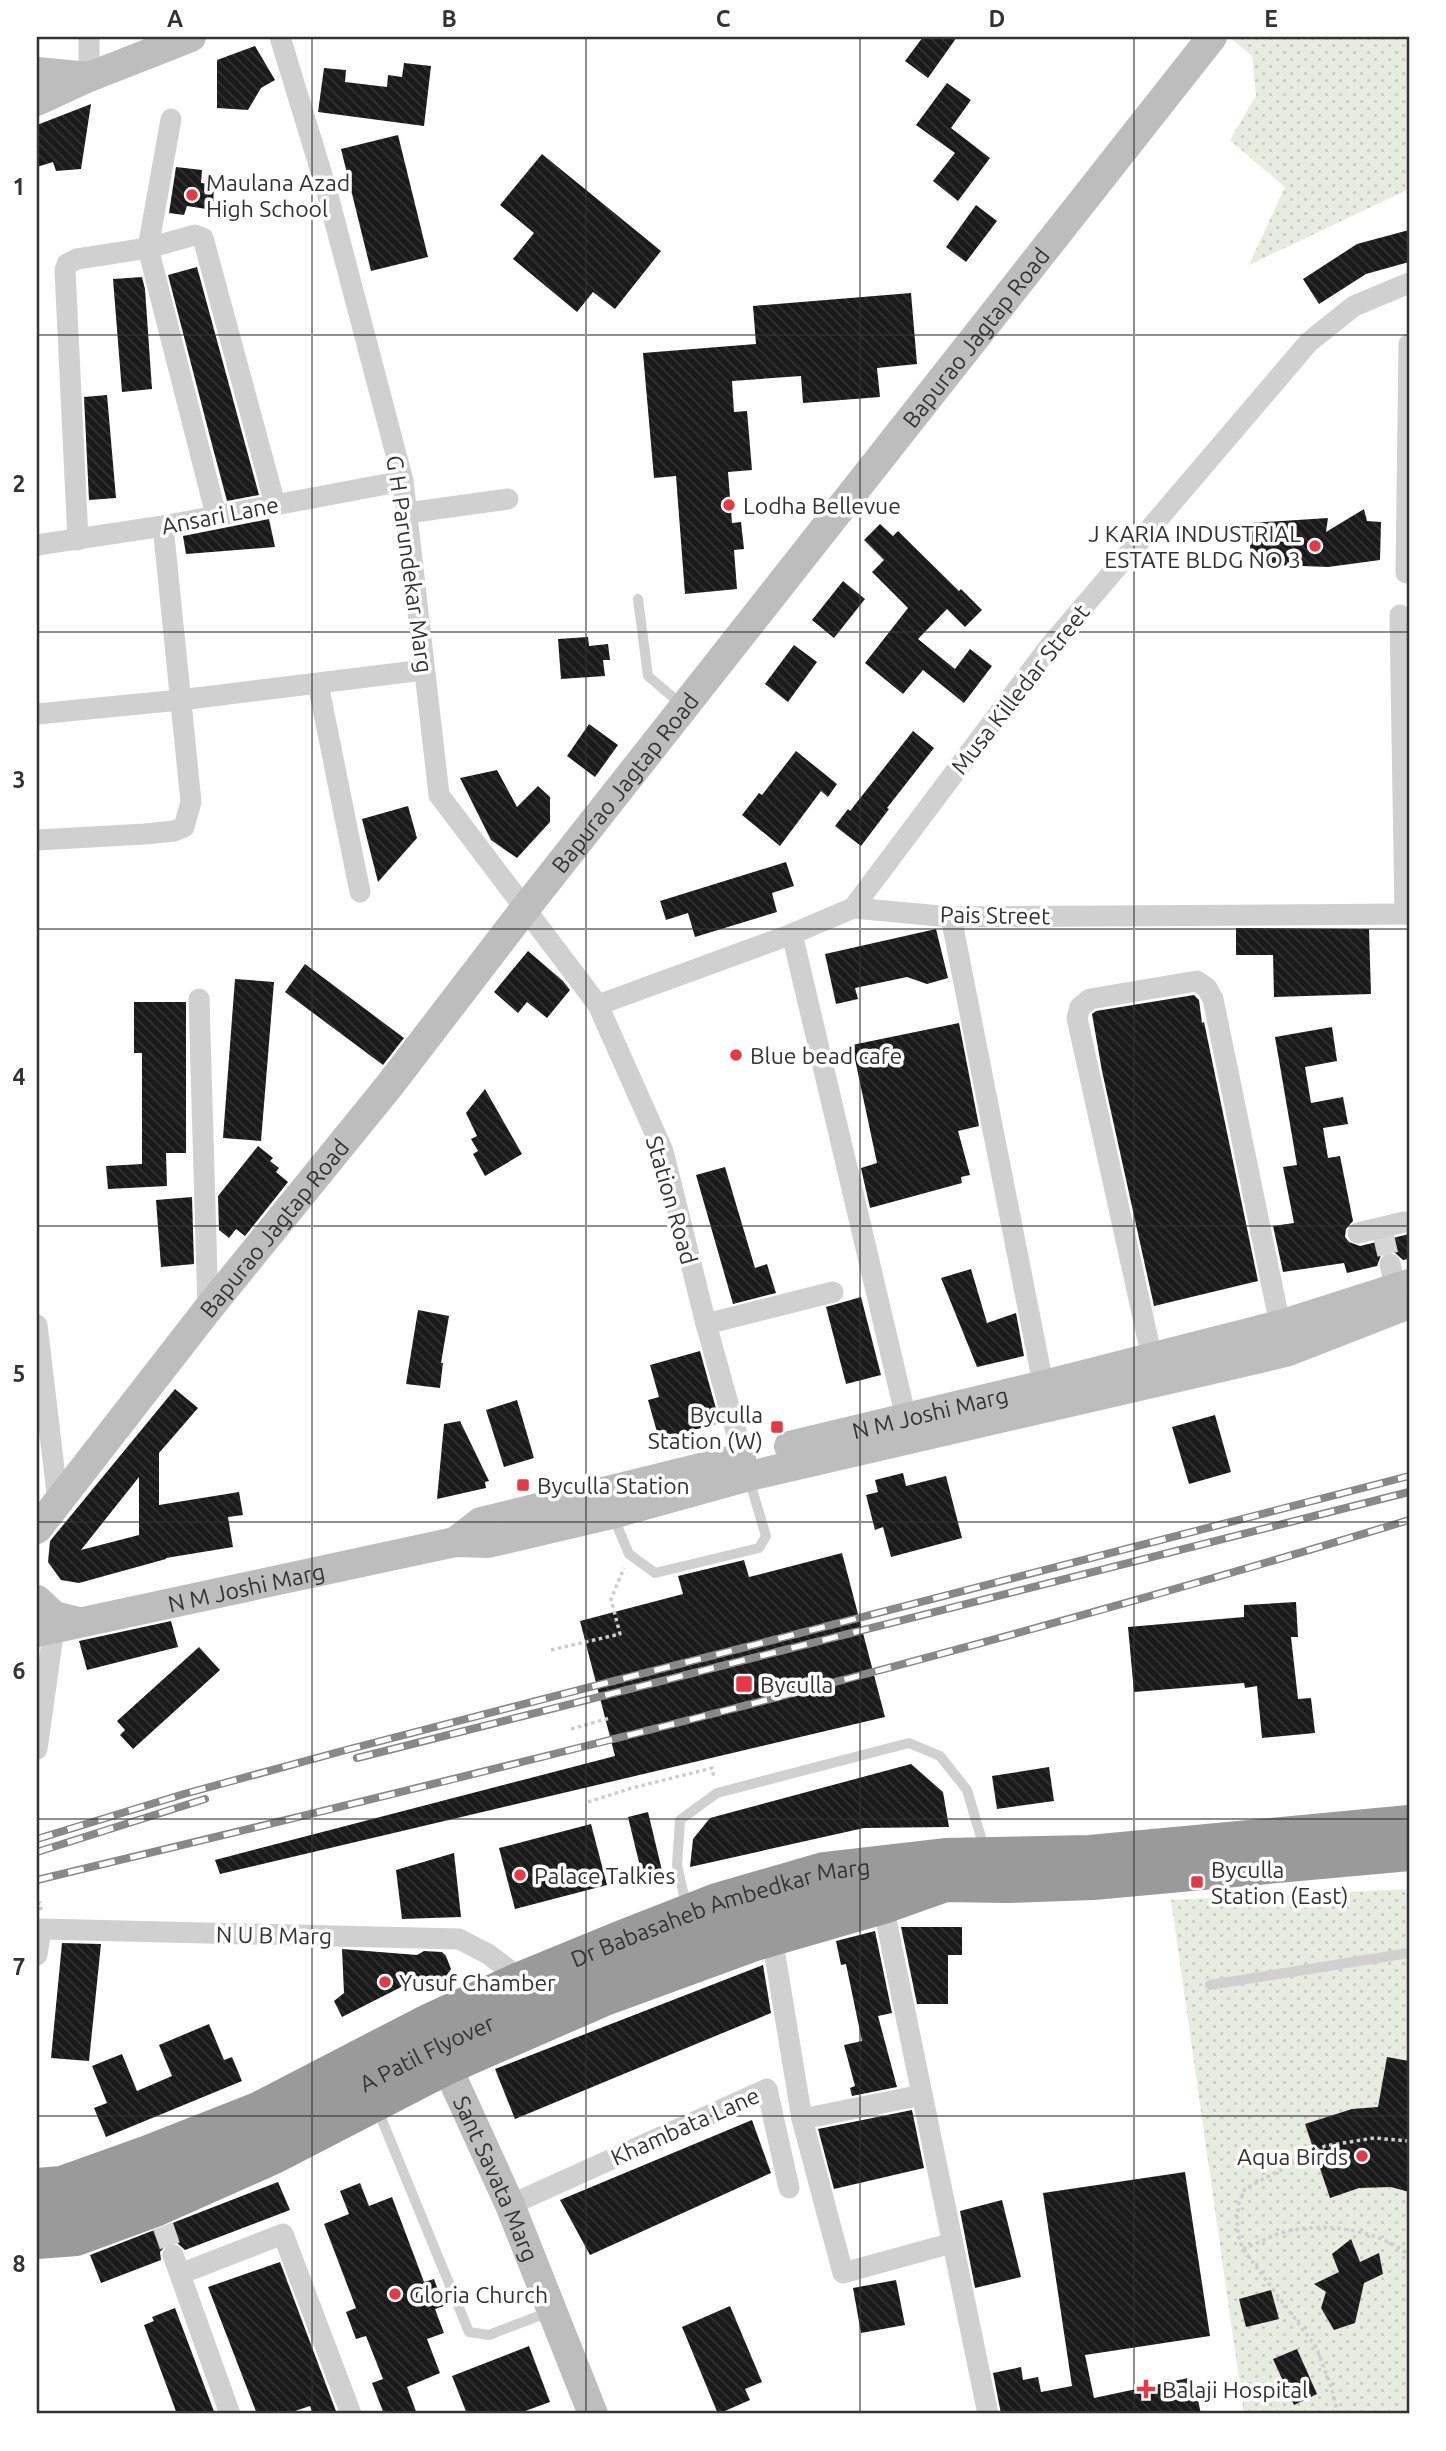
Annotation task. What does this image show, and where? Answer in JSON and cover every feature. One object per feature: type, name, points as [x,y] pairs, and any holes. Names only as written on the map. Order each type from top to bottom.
[{"type":"highway","name":"Dr Babasaheb Ambedkar Marg","points":[[37,2187],[62,2185],[258,2111],[428,2023],[522,1980],[717,1902],[824,1871],[945,1857],[1090,1854],[1409,1824]]},
{"type":"highway","name":"A Patil Flyover","points":[[37,2215],[83,2208],[264,2134],[451,2039],[594,1977],[743,1921],[799,1904],[881,1897],[945,1883],[1093,1881],[1409,1852]]},
{"type":"highway","points":[[37,2240],[76,2237],[159,2217],[446,2066],[602,1998],[881,1897]]},
{"type":"street","points":[[89,37],[89,77]]},
{"type":"street","points":[[37,101],[89,77],[191,37]]},
{"type":"street","name":"G H Parundekar Marg","points":[[280,37],[326,188],[403,481],[439,795],[524,910]]},
{"type":"street","name":"Bapurao Jagtap Road","points":[[37,1529],[208,1309],[389,1086],[524,910],[1212,37]]},
{"type":"street","points":[[37,72],[89,77]]},
{"type":"street","points":[[171,119],[148,248],[216,516]]},
{"type":"street","points":[[78,540],[65,270],[67,264],[77,259],[148,248],[195,235],[203,238],[275,504]]},
{"type":"street","name":"Musa Killedar Street","points":[[853,908],[1049,647],[1309,342],[1354,306],[1409,283]]},
{"type":"street","points":[[1406,573],[1409,344]]},
{"type":"street","name":"Ansari Lane","points":[[37,545],[163,526],[403,481]]},
{"type":"street","points":[[407,513],[508,499]]},
{"type":"street","points":[[37,840],[145,834],[174,831],[184,827],[191,802],[163,526]]},
{"type":"street","points":[[1400,615],[1406,708],[1407,914]]},
{"type":"street","points":[[37,713],[180,700],[424,670]]},
{"type":"street","points":[[318,684],[360,892]]},
{"type":"street","name":"Pais Street","points":[[598,1005],[792,934],[853,908],[951,917],[1407,914]]},
{"type":"street","name":"Station Road","points":[[524,910],[598,1005],[663,1151],[705,1324],[746,1467]]},
{"type":"street","points":[[951,917],[1046,1397]]},
{"type":"street","points":[[792,934],[906,1418]]},
{"type":"street","points":[[1152,1358],[1077,1018],[1080,1007],[1090,999],[1197,981],[1207,988],[1213,999],[1283,1339]]},
{"type":"street","points":[[199,999],[208,1309]]},
{"type":"street","points":[[1358,1233],[1382,1231],[1404,1222]]},
{"type":"street","name":"N M Joshi Marg","points":[[56,1627],[455,1542],[481,1522],[610,1502],[1283,1339],[1401,1289]]},
{"type":"street","points":[[705,1324],[832,1292]]},
{"type":"street","points":[[37,1325],[58,1502]]},
{"type":"street","name":"N M Joshi Marg","points":[[746,1467],[906,1418],[1046,1397],[1152,1358],[1196,1359]]},
{"type":"street","points":[[37,1600],[54,1616],[56,1627],[37,1749]]},
{"type":"street","points":[[881,1897],[988,2414]]},
{"type":"street","name":"N U B Marg","points":[[37,1955],[41,1929],[459,1939],[488,1954],[522,1980]]},
{"type":"street","points":[[772,1937],[802,2119],[844,2273],[952,2243]]},
{"type":"street","name":"Sant Savata Marg","points":[[428,2023],[510,2205],[593,2414]]},
{"type":"street","name":"Khambata Lane","points":[[510,2205],[768,2089],[789,2188]]},
{"type":"street","points":[[802,2119],[922,2095]]},
{"type":"street","points":[[230,2414],[177,2265],[283,2234],[351,2414]]},
{"type":"lane","points":[[638,599],[648,676],[684,707]]},
{"type":"lane","points":[[610,1502],[629,1554],[654,1573],[759,1548],[766,1536],[746,1467]]},
{"type":"lane","points":[[688,1913],[677,1865],[680,1820],[717,1793],[909,1743],[940,1756],[967,1790],[986,1857]]},
{"type":"lane","points":[[1210,1985],[1409,1953]]},
{"type":"lane","points":[[376,2104],[469,2332],[489,2335],[552,2311]]},
{"type":"path","points":[[551,1650],[620,1634],[611,1599],[629,1554]]},
{"type":"path","points":[[571,1729],[610,1718]]},
{"type":"path","points":[[589,1802],[712,1768],[717,1793]]},
{"type":"path","points":[[1338,2414],[1316,2347],[1242,2249],[1238,2235],[1239,2203],[1245,2189],[1325,2146],[1374,2138],[1409,2141]]},
{"type":"path","points":[[1242,2249],[1293,2230],[1347,2228],[1398,2246],[1409,2255]]},
{"type":"shaded area","points":[[1229,37],[1409,37],[1409,189],[1249,265],[1285,187],[1230,140],[1256,96],[1252,56]]},
{"type":"shaded area","points":[[1409,1889],[1409,2414],[1244,2414],[1171,1900]]},
{"type":"building","points":[[923,37],[957,37],[928,78],[905,61]]},
{"type":"building","points":[[255,46],[275,80],[261,88],[248,110],[217,108],[217,60]]},
{"type":"building","points":[[404,63],[431,66],[424,126],[318,112],[324,68],[346,70],[345,82],[387,87],[388,75],[402,77]]},
{"type":"building","points":[[947,83],[971,100],[951,128],[990,158],[958,201],[933,181],[955,153],[916,125]]},
{"type":"building","points":[[91,104],[81,169],[56,171],[53,162],[37,167],[37,125]]},
{"type":"building","points":[[398,135],[428,257],[371,271],[341,149]]},
{"type":"building","points":[[542,154],[661,251],[615,309],[593,292],[577,312],[513,259],[534,233],[500,205]]},
{"type":"building","name":"Maulana Azad High School","points":[[176,167],[202,170],[201,183],[214,184],[213,210],[187,206],[184,215],[169,213]]},
{"type":"building","points":[[976,205],[997,221],[966,262],[946,247]]},
{"type":"building","points":[[1409,230],[1409,262],[1366,274],[1319,304],[1303,279],[1357,244]]},
{"type":"building","points":[[197,267],[259,495],[227,501],[168,275]]},
{"type":"building","points":[[142,277],[152,389],[122,392],[113,279]]},
{"type":"building","points":[[911,293],[917,364],[877,368],[880,397],[803,403],[801,376],[732,381],[734,412],[747,411],[752,470],[728,472],[732,523],[741,522],[744,549],[734,550],[737,589],[685,594],[676,476],[654,478],[643,353],[756,344],[753,306]]},
{"type":"building","points":[[107,395],[116,498],[89,500],[84,397]]},
{"type":"building","name":"J KARIA INDUSTRIAL ESTATE BLDG NO 3","points":[[1364,509],[1367,521],[1381,522],[1380,560],[1328,567],[1250,564],[1250,523],[1328,518],[1326,532]]},
{"type":"building","points":[[269,519],[275,547],[186,554],[183,536]]},
{"type":"building","points":[[880,524],[893,536],[898,531],[982,610],[965,627],[947,609],[918,639],[955,669],[970,649],[992,666],[964,703],[923,670],[903,694],[865,663],[908,608],[872,572],[884,560],[864,540]]},
{"type":"building","points":[[843,581],[865,599],[834,638],[812,620]]},
{"type":"building","points":[[588,637],[589,646],[608,644],[610,660],[603,660],[605,676],[561,679],[558,639]]},
{"type":"building","points":[[794,645],[817,662],[788,702],[765,684]]},
{"type":"building","points":[[589,724],[618,745],[595,777],[567,756]]},
{"type":"building","points":[[913,731],[934,748],[861,846],[835,826]]},
{"type":"building","points":[[796,751],[837,784],[828,797],[821,791],[780,846],[742,815],[759,793],[762,795]]},
{"type":"building","points":[[497,770],[517,807],[538,786],[550,797],[550,822],[517,858],[491,840],[460,778]]},
{"type":"building","points":[[408,806],[417,838],[378,882],[362,819]]},
{"type":"building","points":[[786,862],[794,886],[772,893],[777,912],[695,937],[688,913],[666,920],[660,901]]},
{"type":"building","points":[[1236,928],[1369,929],[1371,994],[1274,997],[1273,955],[1236,955]]},
{"type":"building","points":[[936,929],[948,978],[927,984],[907,977],[855,988],[858,999],[836,1004],[825,954]]},
{"type":"building","points":[[528,951],[570,990],[547,1018],[527,1002],[518,1013],[494,992]]},
{"type":"building","points":[[305,964],[404,1038],[383,1065],[285,992]]},
{"type":"building","points":[[235,979],[274,982],[261,1141],[223,1138]]},
{"type":"building","points":[[1194,995],[1199,1000],[1202,1023],[1204,1022],[1258,1281],[1154,1306],[1092,1014],[1096,1011]]},
{"type":"building","points":[[134,1002],[186,1002],[186,1153],[166,1153],[167,1186],[108,1189],[106,1166],[142,1164],[142,1053],[134,1053]]},
{"type":"building","points":[[959,1023],[979,1126],[958,1131],[970,1175],[961,1177],[962,1183],[870,1208],[861,1168],[877,1163],[852,1045]]},
{"type":"building","points":[[1332,1027],[1337,1061],[1305,1067],[1311,1103],[1343,1097],[1348,1124],[1323,1128],[1328,1158],[1340,1156],[1353,1221],[1346,1229],[1345,1237],[1349,1242],[1360,1246],[1409,1234],[1409,1259],[1403,1260],[1394,1252],[1388,1251],[1381,1255],[1377,1266],[1347,1273],[1344,1263],[1283,1272],[1273,1226],[1294,1223],[1283,1167],[1297,1165],[1275,1037]]},
{"type":"building","points":[[485,1089],[522,1154],[485,1176],[473,1154],[478,1151],[471,1139],[477,1136],[466,1113]]},
{"type":"building","points":[[258,1146],[273,1158],[270,1161],[279,1168],[276,1172],[288,1182],[245,1236],[236,1229],[229,1238],[219,1230],[218,1196]]},
{"type":"building","points":[[725,1167],[755,1268],[767,1264],[776,1293],[733,1304],[696,1175]]},
{"type":"building","points":[[192,1197],[194,1264],[161,1267],[156,1200]]},
{"type":"building","points":[[971,1269],[987,1323],[1016,1313],[1024,1356],[977,1367],[941,1278]]},
{"type":"building","points":[[861,1297],[881,1375],[846,1384],[826,1307]]},
{"type":"building","points":[[418,1310],[449,1316],[441,1363],[440,1388],[406,1384]]},
{"type":"building","points":[[700,1351],[720,1423],[659,1439],[648,1400],[659,1397],[650,1365]]},
{"type":"building","points":[[175,1389],[198,1408],[159,1453],[159,1505],[239,1492],[243,1515],[228,1517],[233,1547],[166,1558],[79,1583],[61,1580],[48,1562],[50,1541]],"holes":[[[139,1477],[139,1535],[81,1550]]]},
{"type":"building","points":[[517,1400],[534,1458],[504,1467],[486,1410]]},
{"type":"building","points":[[1215,1415],[1231,1472],[1189,1484],[1172,1427]]},
{"type":"building","points":[[460,1421],[489,1481],[485,1482],[486,1488],[437,1499],[444,1424]]},
{"type":"building","points":[[903,1473],[906,1486],[946,1476],[962,1538],[891,1557],[883,1527],[875,1530],[866,1495],[878,1492],[875,1480]]},
{"type":"building","points":[[842,1553],[885,1717],[220,1874],[215,1860],[615,1756],[580,1621],[683,1594],[678,1576],[744,1560],[749,1577]]},
{"type":"building","points":[[1296,1602],[1298,1637],[1291,1637],[1298,1699],[1311,1698],[1315,1733],[1262,1738],[1257,1686],[1245,1688],[1244,1683],[1134,1692],[1128,1627],[1244,1617],[1244,1605]]},
{"type":"building","points":[[171,1621],[178,1647],[87,1670],[79,1641]]},
{"type":"building","points":[[199,1647],[220,1670],[133,1749],[120,1735],[125,1730],[117,1721]]},
{"type":"building","points":[[911,1764],[943,1792],[949,1827],[864,1828],[690,1867],[693,1839],[710,1818]]},
{"type":"building","points":[[1049,1767],[1054,1801],[997,1809],[992,1776]]},
{"type":"building","points":[[648,1812],[664,1879],[644,1883],[628,1817]]},
{"type":"building","points":[[591,1824],[607,1885],[515,1909],[499,1848]]},
{"type":"building","points":[[454,1853],[461,1917],[402,1919],[396,1870]]},
{"type":"building","points":[[901,1927],[962,1927],[962,1955],[948,1955],[948,2004],[917,2004]]},
{"type":"building","points":[[875,1931],[892,2013],[878,2016],[897,2087],[852,2096],[850,2088],[855,2086],[844,2045],[862,2041],[846,1964],[841,1965],[836,1941]]},
{"type":"building","points":[[62,1943],[101,1944],[89,2061],[51,2058]]},
{"type":"building","name":"Yusuf Chamber","points":[[342,1949],[417,1955],[424,1951],[442,1952],[451,1969],[444,1980],[436,1984],[428,1984],[419,1978],[342,2017],[334,2001],[344,1993]]},
{"type":"building","points":[[763,1965],[771,2013],[515,2119],[495,2069]]},
{"type":"building","points":[[209,2024],[224,2060],[232,2057],[242,2081],[106,2137],[94,2108],[107,2103],[92,2066],[122,2054],[137,2091],[172,2076],[159,2045]]},
{"type":"building","name":"Aqua Birds","points":[[1387,2057],[1409,2061],[1409,2192],[1391,2187],[1359,2188],[1330,2198],[1305,2124],[1352,2109],[1378,2107]]},
{"type":"building","points":[[912,2110],[924,2168],[834,2189],[818,2129]]},
{"type":"building","points":[[752,2120],[771,2173],[590,2255],[560,2200]]},
{"type":"building","points":[[1185,2172],[1210,2336],[1085,2355],[1094,2398],[1193,2377],[1201,2414],[1001,2414],[993,2373],[1021,2367],[1023,2380],[1038,2377],[1041,2392],[1072,2386],[1043,2193]]},
{"type":"building","points":[[278,2182],[290,2210],[185,2250],[176,2242],[168,2243],[160,2252],[161,2260],[101,2283],[90,2255]]},
{"type":"building","name":"Gloria Church","points":[[360,2183],[369,2206],[392,2197],[424,2282],[434,2279],[444,2306],[435,2309],[444,2333],[427,2339],[440,2373],[407,2387],[417,2414],[384,2414],[372,2383],[383,2379],[366,2336],[356,2339],[346,2312],[356,2308],[324,2224],[349,2214],[340,2191]]},
{"type":"building","points":[[1002,2200],[1021,2277],[975,2288],[960,2211]]},
{"type":"building","points":[[1351,2239],[1360,2262],[1379,2253],[1383,2274],[1364,2283],[1355,2323],[1334,2330],[1321,2308],[1326,2292],[1314,2284],[1339,2272],[1332,2254]]},
{"type":"building","points":[[280,2262],[337,2414],[313,2414],[310,2406],[286,2414],[257,2414],[208,2287]]},
{"type":"building","points":[[896,2280],[905,2325],[861,2333],[853,2288]]},
{"type":"building","points":[[1271,2290],[1279,2319],[1246,2327],[1239,2299]]},
{"type":"building","points":[[730,2306],[762,2382],[745,2389],[750,2400],[718,2414],[682,2327]]},
{"type":"building","points":[[175,2308],[215,2414],[177,2414],[144,2325],[154,2321],[152,2317]]},
{"type":"building","points":[[529,2346],[550,2402],[517,2414],[467,2414],[452,2376]]},
{"type":"building","points":[[1297,2349],[1317,2394],[1294,2405],[1273,2359]]},
{"type":"tunnel","points":[[1383,1234],[1390,1264]]},
{"type":"tunnel","points":[[163,2226],[173,2255]]},
{"type":"railway","points":[[37,1839],[184,1794],[346,1750],[1409,1476]]},
{"type":"railway","points":[[357,1758],[1409,1492]]},
{"type":"railway","points":[[37,1880],[554,1754],[897,1666],[1239,1571],[1409,1520]]},
{"type":"railway","points":[[37,1852],[205,1799]]},
{"type":"place","name":"Maulana Azad High School","points":[[192,195]]},
{"type":"place","name":"Lodha Bellevue","points":[[729,505]]},
{"type":"place","name":"J KARIA INDUSTRIAL ESTATE BLDG NO 3","points":[[1315,546]]},
{"type":"place","name":"Blue bead cafe","points":[[736,1055]]},
{"type":"place","name":"Byculla Station (W)","points":[[777,1427]]},
{"type":"place","name":"Byculla Station","points":[[523,1485]]},
{"type":"place","name":"Byculla","points":[[744,1684]]},
{"type":"place","name":"Palace Talkies","points":[[520,1875]]},
{"type":"place","name":"Byculla Station (East)","points":[[1197,1882]]},
{"type":"place","name":"Yusuf Chamber","points":[[385,1982]]},
{"type":"place","name":"Aqua Birds","points":[[1362,2156]]},
{"type":"place","name":"Gloria Church","points":[[395,2294]]},
{"type":"place","name":"Balaji Hospital","points":[[1146,2389]]}]
